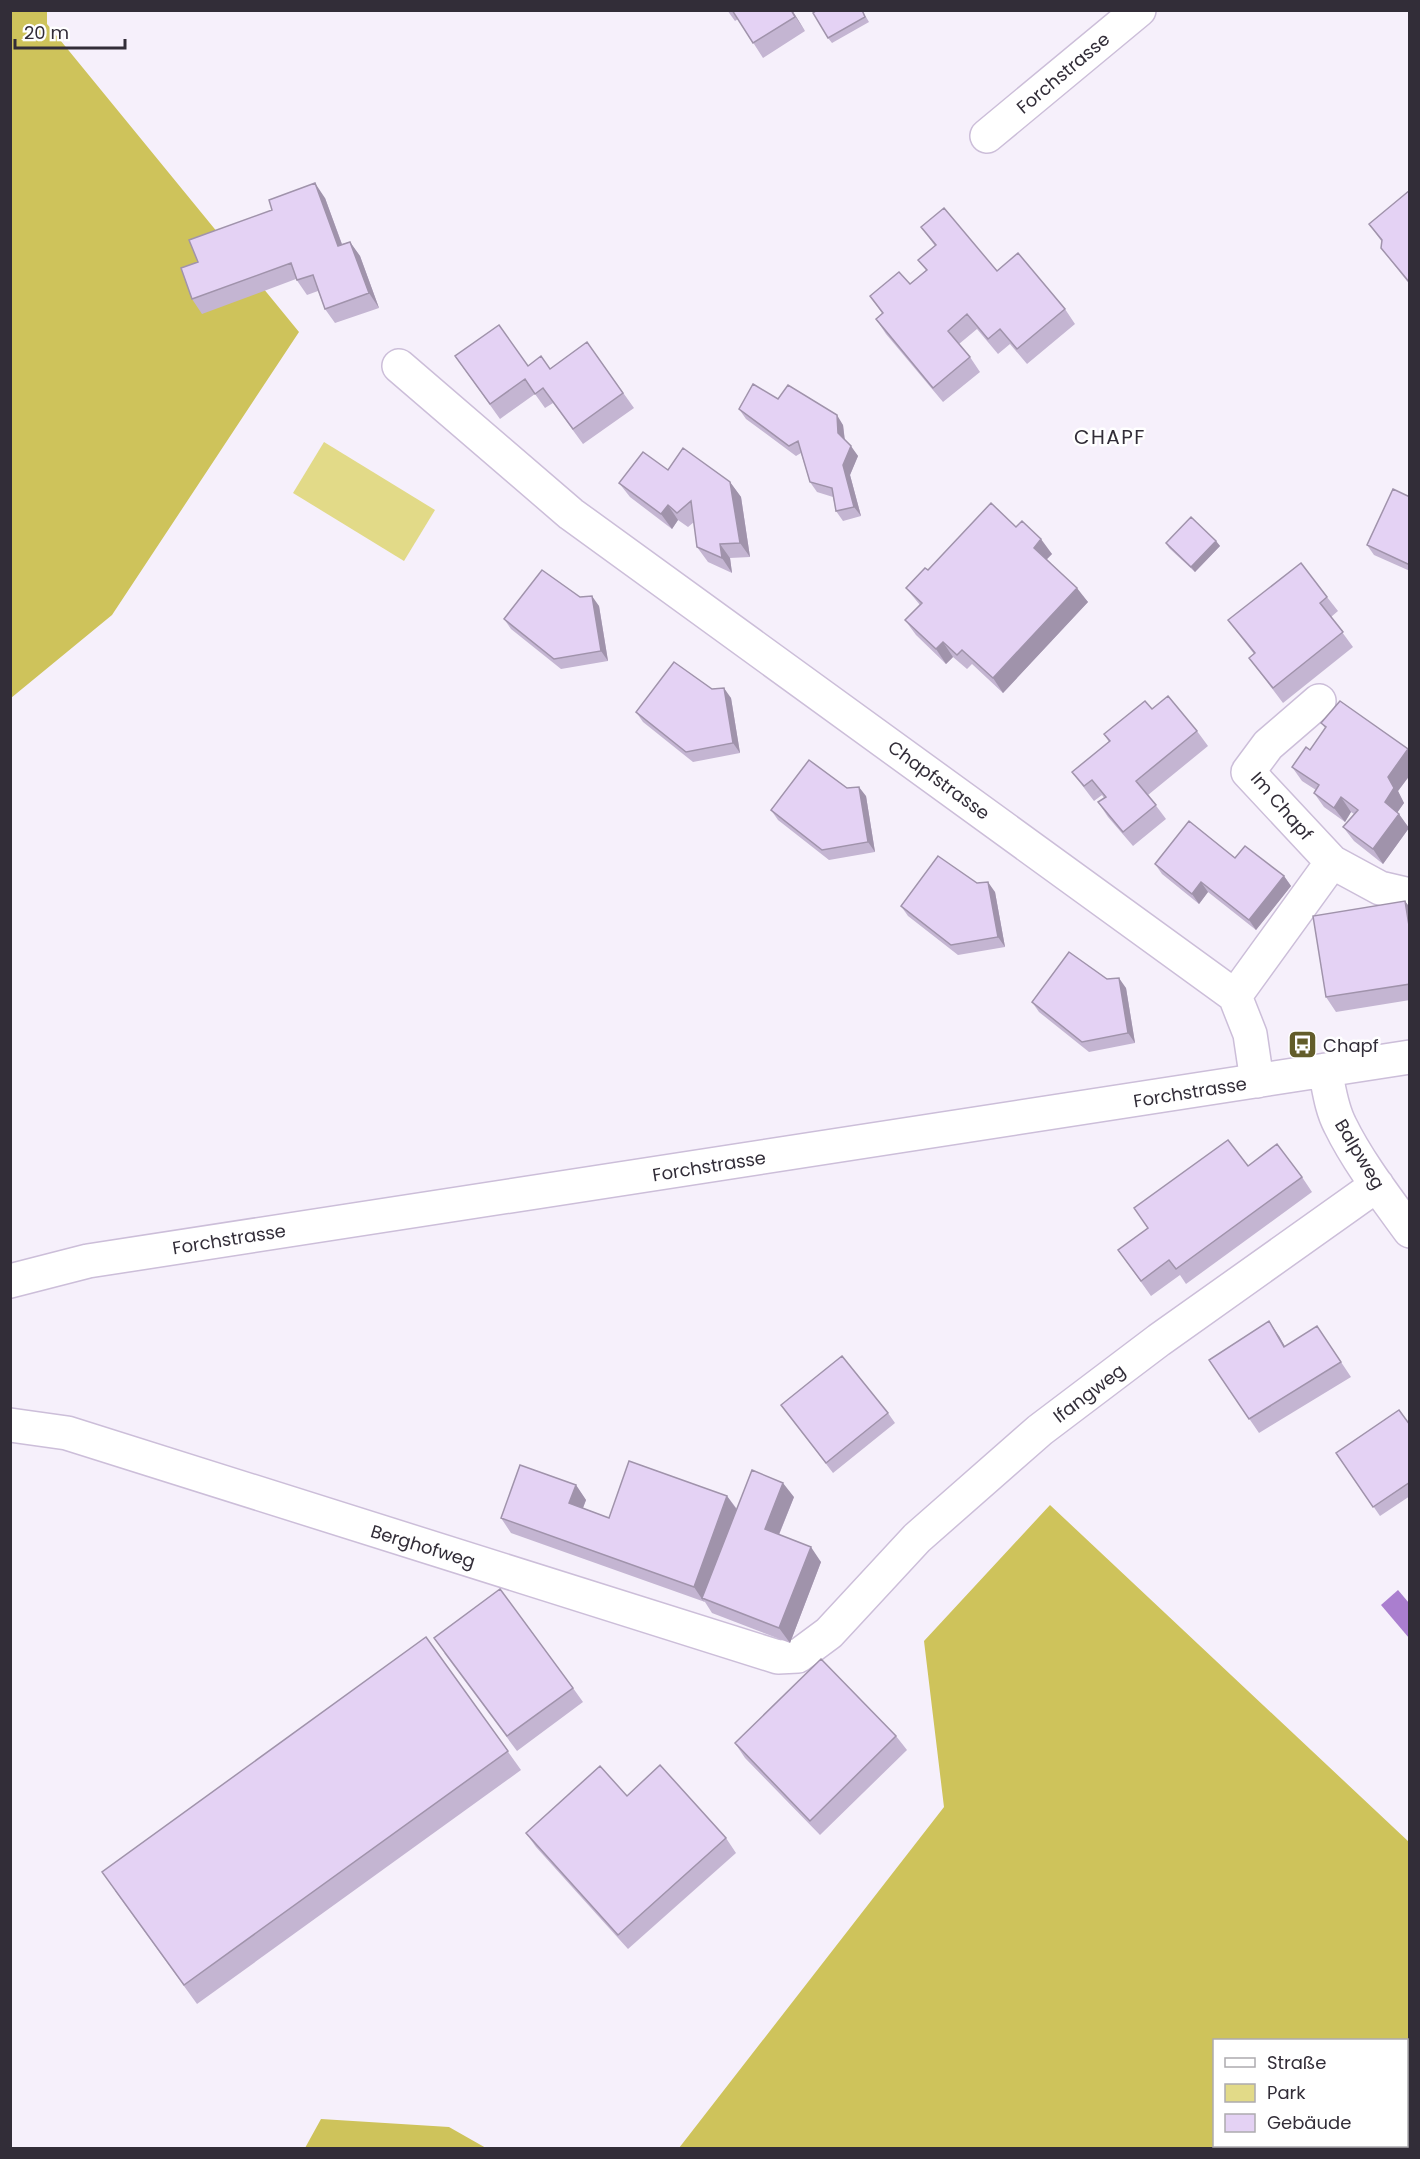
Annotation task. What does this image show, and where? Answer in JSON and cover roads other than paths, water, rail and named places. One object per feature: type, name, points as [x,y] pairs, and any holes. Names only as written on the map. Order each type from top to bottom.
[{"type":"street","name":"Forchstrasse","points":[[987,136],[1139,10]]},
{"type":"street","name":"Chapfstrasse","points":[[399,366],[571,514],[1235,996]]},
{"type":"street","name":"Im Chapf","points":[[1319,702],[1268,745],[1248,772],[1332,862],[1380,888],[1410,895]]},
{"type":"street","points":[[1257,1081],[1250,1034],[1235,996],[1332,862]]},
{"type":"street","name":"Forchstrasse","points":[[10,1281],[88,1261],[1410,1057]]},
{"type":"street","name":"Balpweg","points":[[1325,1070],[1339,1124],[1377,1185],[1410,1231]]},
{"type":"street","name":"Ifangweg","points":[[829,1633],[917,1538],[1040,1430],[1159,1340],[1377,1185]]},
{"type":"street","name":"Berghofweg","points":[[10,1425],[67,1433],[778,1657],[798,1656],[829,1633]]},
{"type":"place","name":"Chapf","points":[[1302,1045]]},
{"type":"district","name":"CHAPF","points":[[1110,437]]}]
